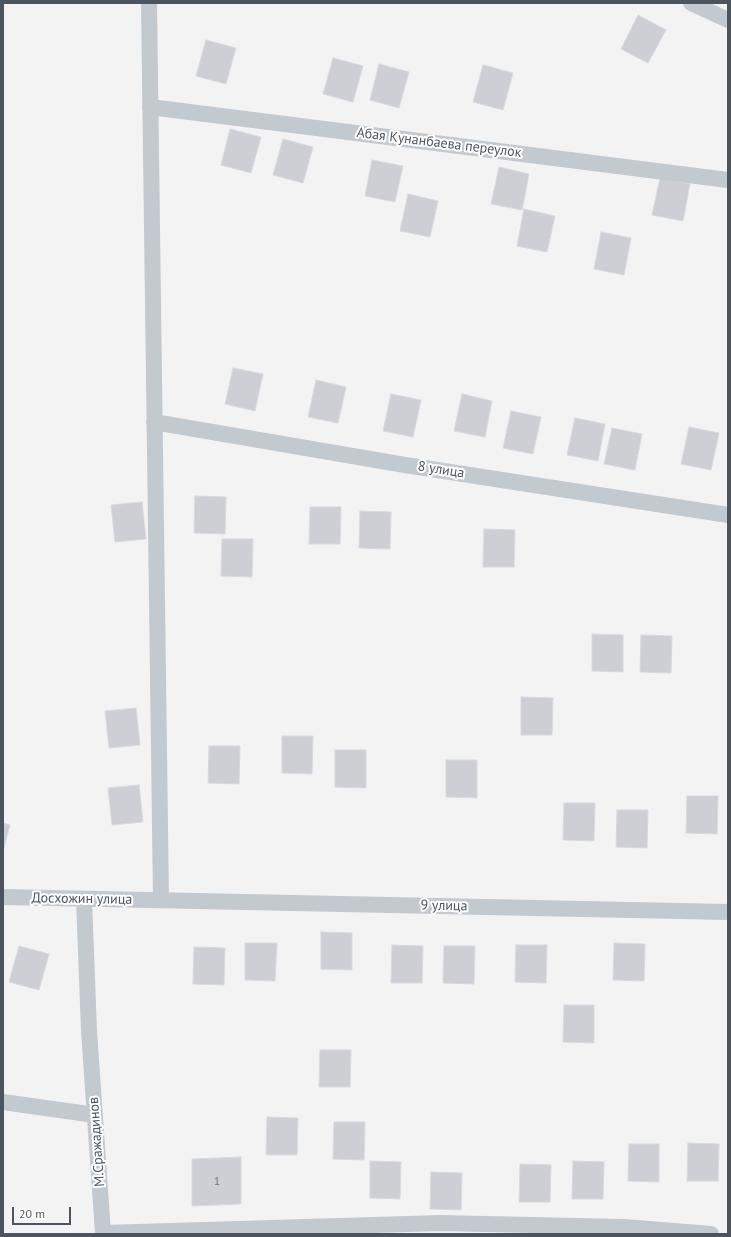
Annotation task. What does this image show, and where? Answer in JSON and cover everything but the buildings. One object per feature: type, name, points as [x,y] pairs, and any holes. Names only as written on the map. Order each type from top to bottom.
[{"type":"street","points":[[149,3],[161,900]]},
{"type":"street","points":[[691,3],[728,20]]},
{"type":"street","name":"Абая Кунанбаева переулок","points":[[150,107],[728,180]]},
{"type":"street","name":"8 улица","points":[[154,422],[405,465],[728,516]]},
{"type":"street","name":"Досхожин улица","points":[[3,897],[161,900]]},
{"type":"street","name":"М.Сражадинов","points":[[84,899],[95,1115],[103,1233],[441,1223],[624,1227],[711,1234]]},
{"type":"street","name":"9 улица","points":[[161,900],[728,912]]},
{"type":"street","points":[[3,1102],[95,1115]]}]
